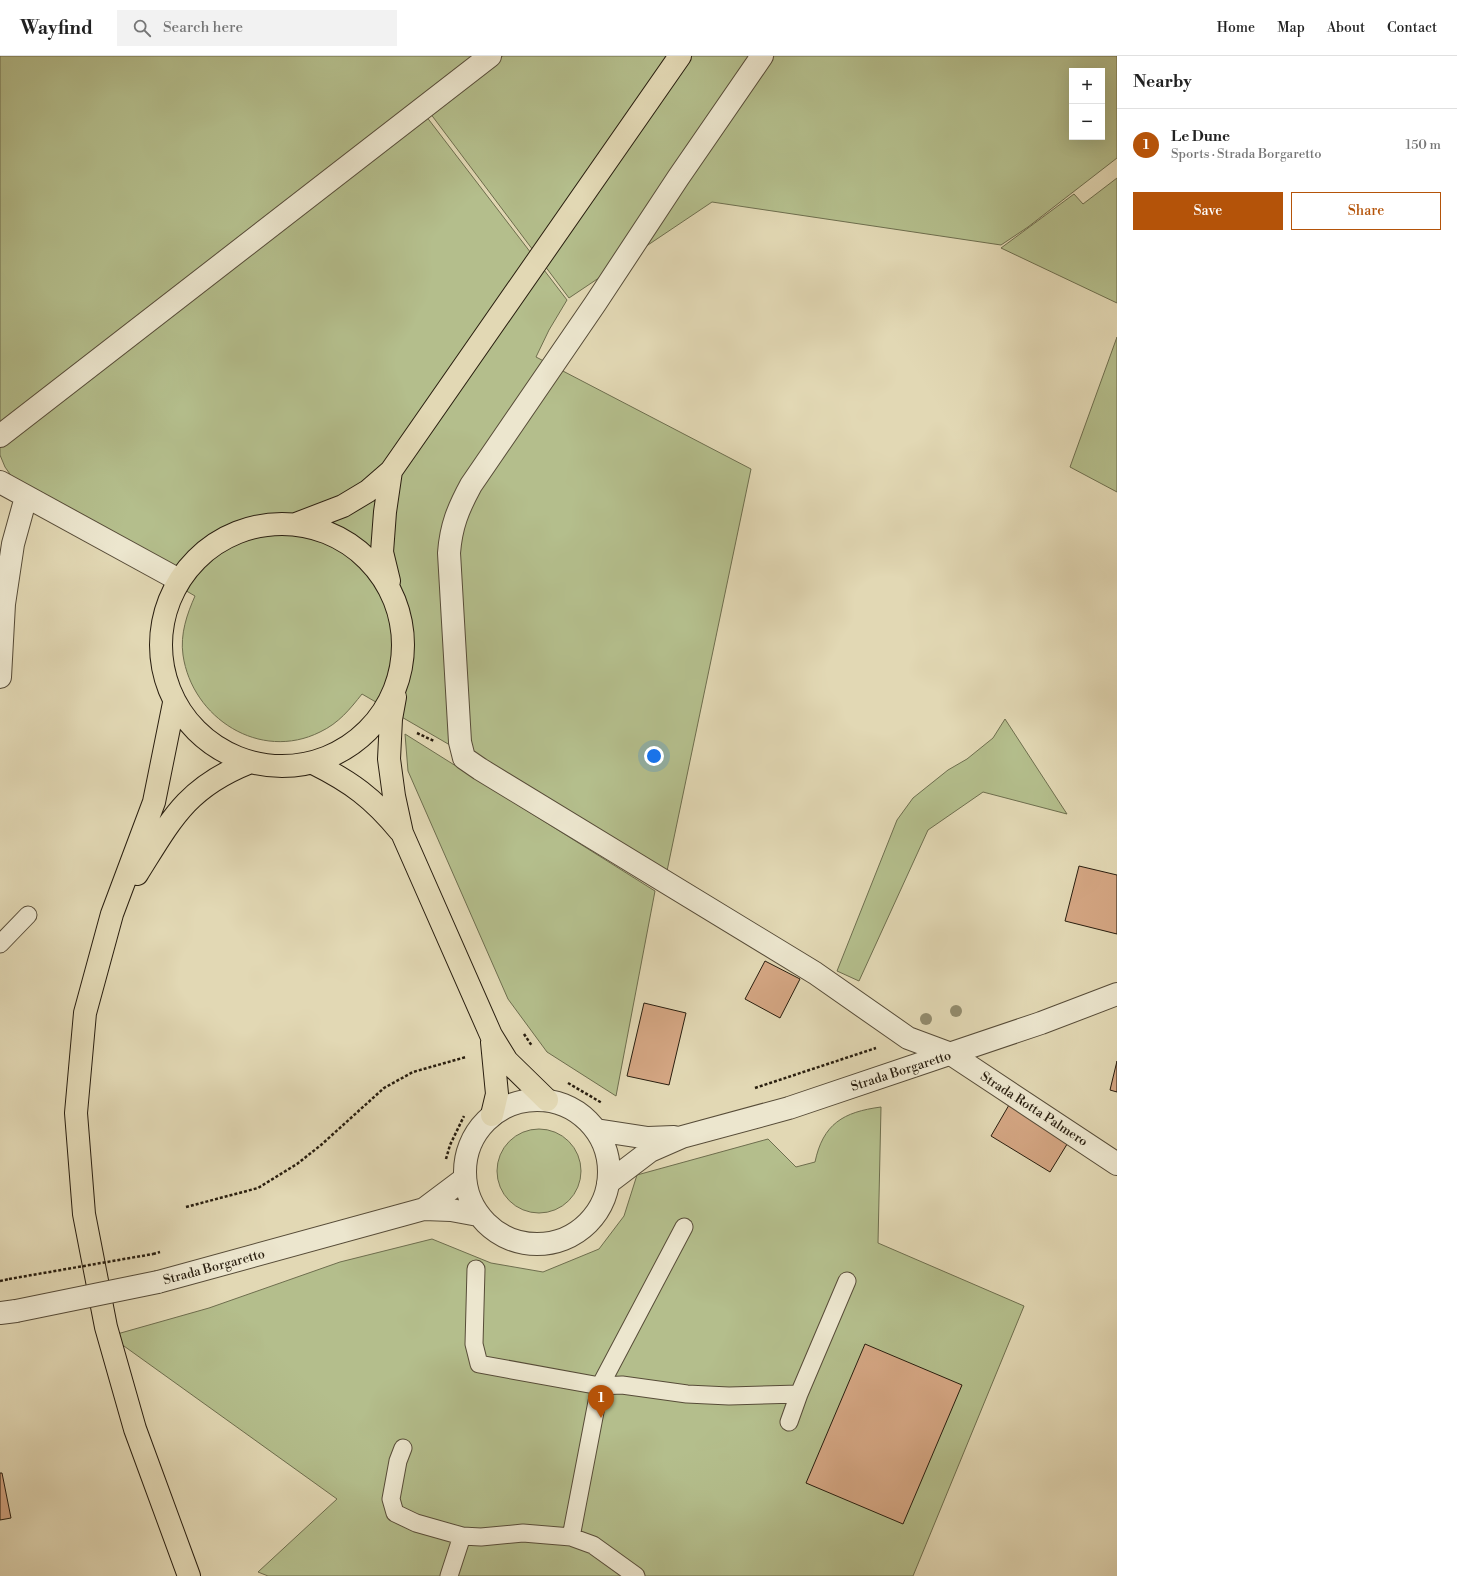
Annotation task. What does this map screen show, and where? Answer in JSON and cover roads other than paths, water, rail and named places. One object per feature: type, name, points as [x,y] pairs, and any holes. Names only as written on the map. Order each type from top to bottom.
[{"type":"main road","points":[[296,524],[343,506],[368,491],[391,471],[680,56]]},
{"type":"main road","points":[[391,471],[385,512],[382,552],[401,624],[403,654],[391,719],[389,758],[394,796],[402,834],[491,1035],[507,1061],[547,1100]]},
{"type":"main road","points":[[392,594],[380,573],[363,554],[348,543],[320,530],[296,524],[262,525],[230,535],[201,554],[179,580],[165,609],[160,641],[163,673],[174,703],[194,730],[219,750],[248,763],[280,768],[313,763],[335,755],[355,742],[373,726],[387,706],[397,684]]},
{"type":"main road","points":[[174,703],[154,802],[112,914],[85,1013],[76,1113],[84,1214],[106,1327],[135,1428],[189,1576]]},
{"type":"main road","points":[[112,914],[166,827],[181,808],[213,779],[248,763]]},
{"type":"main road","points":[[313,763],[359,789],[382,809],[402,834]]},
{"type":"main road","points":[[491,1035],[497,1094],[492,1115]]},
{"type":"street","points":[[0,436],[490,56]]},
{"type":"street","name":"Strada Rotta Palmero","points":[[762,56],[471,485],[458,509],[451,532],[449,553],[460,742],[464,758],[815,973],[908,1038],[951,1054],[1117,1164]]},
{"type":"street","points":[[0,482],[179,580]]},
{"type":"street","points":[[0,677],[4,604],[13,544],[26,497]]},
{"type":"street","name":"Strada Borgaretto","points":[[608,1183],[650,1151],[682,1137],[789,1108],[951,1054],[1117,994]]},
{"type":"street","points":[[534,1099],[547,1100],[561,1103],[573,1109],[584,1117],[596,1130],[608,1156],[608,1183],[606,1195],[599,1209],[589,1223],[571,1236],[556,1242],[529,1245],[509,1239],[490,1228],[478,1215],[468,1196],[464,1178],[468,1150],[476,1133],[492,1115],[506,1106],[520,1101],[534,1099]]},
{"type":"street","name":"Strada Borgaretto","points":[[596,1130],[648,1138],[682,1137]]},
{"type":"street","name":"Strada Borgaretto","points":[[424,1209],[464,1178]]},
{"type":"street","name":"Strada Borgaretto","points":[[8,1312],[158,1282],[424,1209],[451,1210],[478,1215]]},
{"type":"lane","points":[[0,944],[28,915]]},
{"type":"lane","points":[[571,1537],[600,1386],[684,1227]]},
{"type":"lane","points":[[476,1269],[474,1344],[479,1364],[600,1386],[622,1385],[687,1394],[729,1396],[799,1394]]},
{"type":"lane","points":[[789,1422],[799,1394],[847,1281]]},
{"type":"lane","points":[[403,1448],[398,1461],[391,1499],[395,1513],[416,1523],[462,1536],[481,1537],[523,1533],[571,1537],[593,1544],[636,1576]]},
{"type":"lane","points":[[449,1576],[462,1536]]},
{"type":"place","name":"Le Dune","points":[[601,1418]]}]
